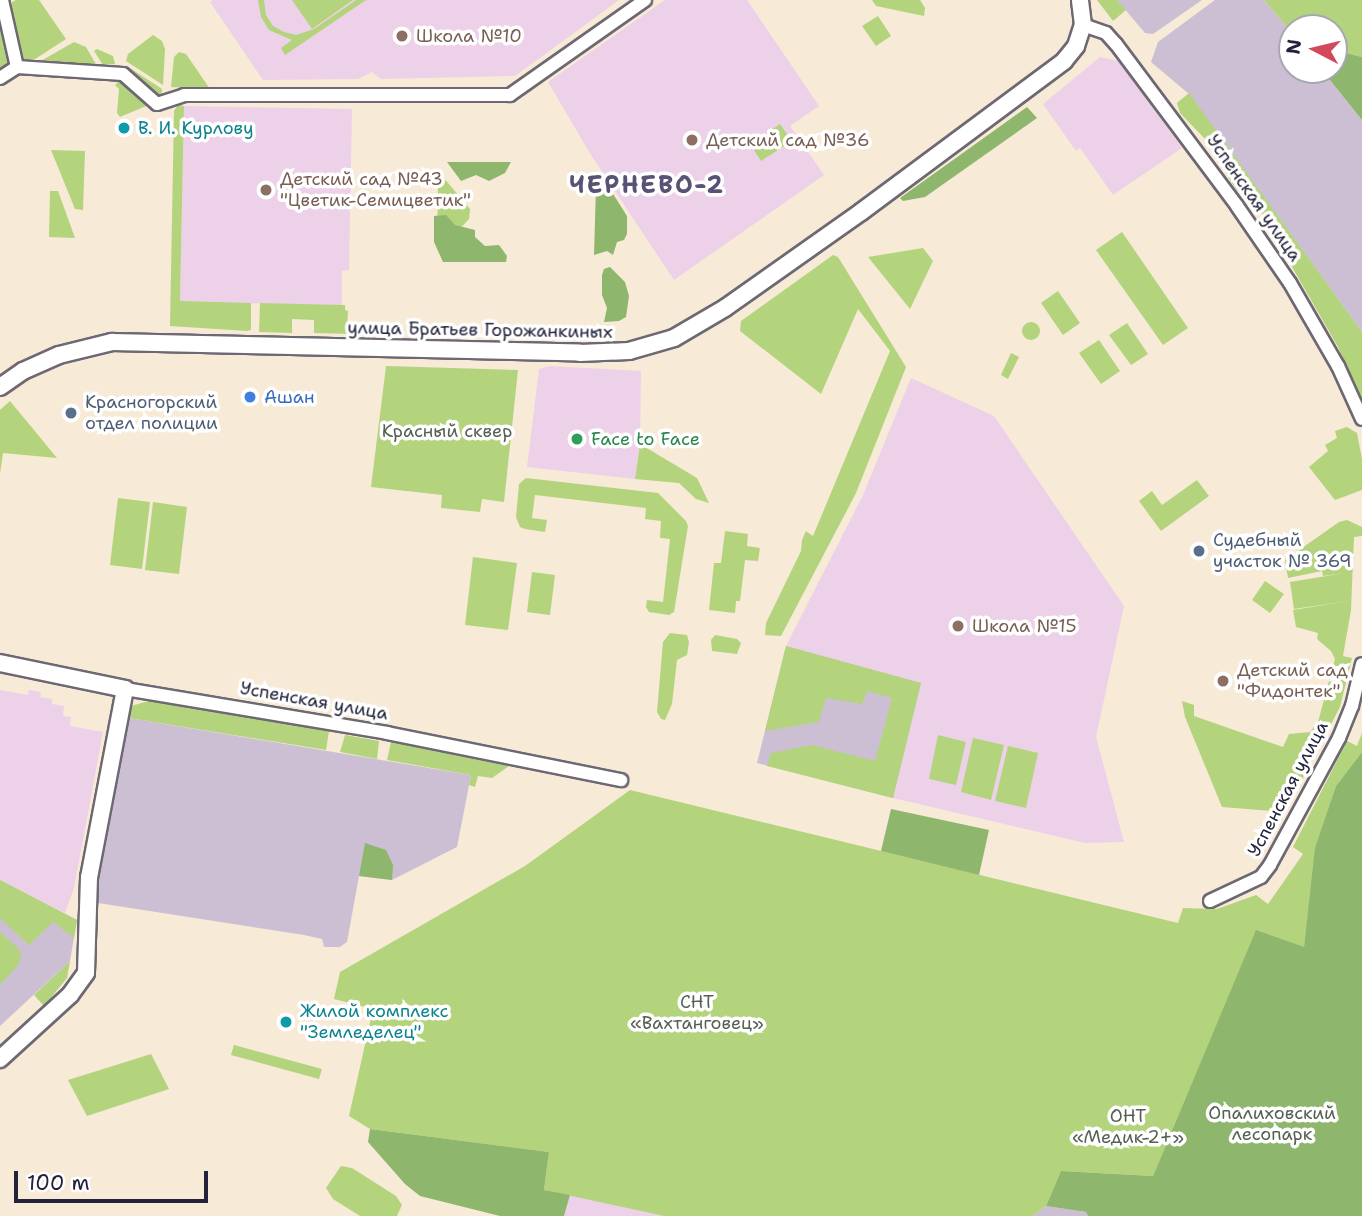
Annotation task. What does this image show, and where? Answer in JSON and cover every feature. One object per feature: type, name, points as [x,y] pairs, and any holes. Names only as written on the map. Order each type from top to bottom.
[{"type":"street","points":[[2,0],[17,67]]},
{"type":"street","points":[[0,78],[17,67],[123,74],[156,104],[184,94],[503,96],[538,76],[645,0]]},
{"type":"street","points":[[1080,0],[1083,25]]},
{"type":"street","name":"улица Братьев Горожанкиных","points":[[0,387],[39,364],[103,342],[580,353],[649,347],[691,330],[725,308],[1029,89],[1064,61],[1076,46],[1083,25]]},
{"type":"street","name":"Успенская улица","points":[[1083,25],[1106,33],[1116,44],[1223,186],[1290,283],[1338,366],[1362,419]]},
{"type":"street","name":"Успенская улица","points":[[0,663],[125,689],[387,733],[621,780]]},
{"type":"street","name":"Успенская улица","points":[[1210,901],[1261,877],[1270,865],[1339,738],[1352,706],[1362,664]]},
{"type":"street","points":[[0,1059],[70,995],[86,973],[89,877],[125,689]]},
{"type":"shaded area","name":"Школа №10","points":[[619,0],[515,76],[381,79],[372,72],[358,79],[263,80],[210,2]]},
{"type":"shaded area","name":"Детский сад №36","points":[[665,0],[747,0],[819,106],[790,126],[824,175],[674,280],[591,155],[548,82]]},
{"type":"shaded area","points":[[1117,0],[1202,0],[1153,34],[1145,33]]},
{"type":"shaded area","points":[[1215,0],[1264,0],[1278,16],[1278,84],[1333,84],[1362,120],[1362,332],[1189,94],[1151,62],[1158,42]]},
{"type":"shaded area","points":[[1100,57],[1119,61],[1182,148],[1113,195],[1080,148],[1076,151],[1043,104]]},
{"type":"shaded area","name":"Детский сад №43 \"Цветик-Семицветик\"","points":[[184,106],[352,109],[349,270],[342,271],[342,305],[180,302]]},
{"type":"shaded area","points":[[550,366],[641,371],[640,444],[635,479],[527,467],[539,369]]},
{"type":"shaded area","name":"Школа №15","points":[[911,378],[994,416],[1124,606],[1096,737],[1124,842],[1085,843],[893,798],[921,683],[786,646],[863,495]]},
{"type":"shaded area","points":[[786,646],[921,683],[893,798],[757,763]]},
{"type":"shaded area","points":[[0,690],[28,695],[29,690],[41,692],[40,697],[52,699],[52,704],[64,706],[63,716],[71,717],[70,726],[103,732],[74,888],[65,913],[0,880]]},
{"type":"shaded area","points":[[129,718],[471,775],[457,847],[392,880],[359,876],[347,942],[340,947],[324,947],[322,939],[304,935],[98,903],[98,883]]},
{"type":"shaded area","points":[[0,880],[77,920],[70,961],[0,1026]]},
{"type":"shaded area","points":[[570,1195],[664,1216],[564,1216]]},
{"type":"shaded area","points":[[1046,1206],[1086,1212],[1088,1216],[1033,1216]]},
{"type":"green space","points":[[39,0],[66,39],[29,63],[22,60],[11,10],[12,2]]},
{"type":"green space","points":[[258,0],[264,0],[266,15],[273,26],[296,35],[314,29],[356,0],[366,0],[285,55],[281,48],[292,40],[269,30],[261,17]]},
{"type":"green space","points":[[292,0],[353,0],[312,29]]},
{"type":"green space","points":[[872,0],[920,0],[925,8],[924,16],[876,6]]},
{"type":"green space","points":[[1097,0],[1117,0],[1126,10],[1113,21]]},
{"type":"green space","points":[[1264,0],[1362,0],[1362,57],[1348,54],[1348,14],[1278,14],[1278,16]]},
{"type":"green space","points":[[878,16],[891,36],[876,46],[862,26]]},
{"type":"green space","points":[[0,17],[8,59],[5,67],[0,70]]},
{"type":"green space","points":[[153,35],[162,41],[165,49],[163,85],[126,61],[128,54]]},
{"type":"green space","points":[[74,42],[86,47],[97,66],[39,62]]},
{"type":"green space","points":[[97,49],[113,56],[115,64],[103,65],[94,51]]},
{"type":"green space","points":[[179,52],[186,54],[210,89],[171,87],[174,57]]},
{"type":"green space","points":[[1348,54],[1362,57],[1362,120],[1333,84],[1348,84]]},
{"type":"green space","points":[[127,66],[162,89],[161,97],[155,98]]},
{"type":"green space","points":[[120,80],[127,84],[146,106],[120,117],[117,113],[119,89],[115,85]]},
{"type":"green space","points":[[1189,93],[1362,332],[1362,399],[1338,347],[1292,267],[1294,261],[1282,251],[1275,232],[1258,208],[1235,188],[1205,139],[1180,113],[1177,103]]},
{"type":"green space","points":[[178,105],[184,106],[180,301],[251,303],[251,330],[170,326],[174,111]]},
{"type":"green space","points":[[1027,107],[1037,118],[925,197],[903,201],[900,198]]},
{"type":"green space","points":[[780,124],[792,141],[761,161],[750,144]]},
{"type":"green space","points":[[51,150],[85,151],[83,210],[75,209]]},
{"type":"green space","points":[[447,162],[511,162],[505,173],[489,181],[476,175],[461,181]]},
{"type":"green space","points":[[443,177],[470,209],[469,219],[452,237],[437,237],[438,182]]},
{"type":"green space","points":[[603,178],[627,216],[627,234],[624,240],[617,242],[613,255],[607,251],[594,255],[596,187]]},
{"type":"green space","points":[[50,191],[58,191],[75,238],[49,237]]},
{"type":"green space","points":[[446,215],[455,225],[475,230],[475,237],[485,246],[499,245],[507,256],[506,262],[443,262],[434,242],[434,216]]},
{"type":"green space","points":[[1122,232],[1188,328],[1163,345],[1096,250]]},
{"type":"green space","points":[[923,248],[933,261],[910,309],[868,257]]},
{"type":"green space","points":[[833,255],[838,257],[906,367],[856,493],[781,636],[765,635],[766,623],[801,551],[802,540],[806,531],[813,536],[890,351],[858,309],[821,394],[740,331],[741,321]]},
{"type":"green space","points":[[610,267],[625,282],[629,296],[626,317],[619,321],[604,322],[607,308],[602,295],[602,275],[604,269]]},
{"type":"green space","points":[[1058,291],[1080,323],[1063,335],[1041,303]]},
{"type":"green space","points":[[260,303],[345,305],[345,310],[348,311],[347,328],[353,330],[353,334],[314,333],[314,320],[292,319],[292,333],[259,332]]},
{"type":"green space","points":[[1031,322],[1037,325],[1040,331],[1037,337],[1031,340],[1025,337],[1022,331],[1025,325]]},
{"type":"green space","points":[[1127,323],[1148,354],[1131,365],[1109,335]]},
{"type":"green space","points":[[1099,340],[1120,371],[1101,384],[1079,353]]},
{"type":"green space","points":[[1011,353],[1019,357],[1008,379],[1001,375]]},
{"type":"green space","name":"Красный сквер","points":[[386,366],[518,370],[504,502],[482,499],[480,512],[441,508],[442,495],[371,487]]},
{"type":"green space","points":[[10,401],[57,458],[3,453],[0,474],[0,410]]},
{"type":"green space","points":[[1347,427],[1357,433],[1362,459],[1362,490],[1335,500],[1309,467],[1328,451],[1325,445],[1337,438],[1335,431]]},
{"type":"green space","points":[[640,444],[697,478],[709,503],[696,499],[679,483],[635,479]]},
{"type":"green space","points":[[526,478],[658,493],[688,526],[674,612],[669,615],[649,612],[646,607],[647,600],[663,602],[670,539],[660,538],[661,521],[645,519],[646,508],[535,495],[532,518],[547,520],[545,532],[525,529],[520,527],[516,517],[519,484]]},
{"type":"green space","points":[[1197,480],[1209,496],[1161,531],[1139,501],[1152,491],[1162,505]]},
{"type":"green space","points":[[118,498],[150,502],[142,569],[110,565]]},
{"type":"green space","points":[[153,502],[187,507],[179,574],[145,570]]},
{"type":"green space","points":[[1347,520],[1362,527],[1362,536],[1354,537],[1351,610],[1343,656],[1352,658],[1340,707],[1285,812],[1222,807],[1185,717],[1182,701],[1194,705],[1194,716],[1283,747],[1289,734],[1310,732],[1318,722],[1335,659],[1331,651],[1317,639],[1318,633],[1296,627],[1293,610],[1349,601],[1294,609],[1290,582],[1345,573],[1323,576],[1322,571],[1288,578],[1285,560],[1339,522]]},
{"type":"green space","points":[[725,531],[748,534],[747,546],[760,548],[758,561],[745,560],[740,601],[736,601],[735,613],[709,610],[714,563],[721,563]]},
{"type":"green space","points":[[473,557],[517,563],[508,630],[465,625]]},
{"type":"green space","points":[[532,572],[555,575],[550,615],[527,612]]},
{"type":"green space","points":[[1265,581],[1284,594],[1270,613],[1252,600]]},
{"type":"green space","points":[[670,633],[687,635],[689,642],[687,655],[677,660],[672,704],[665,720],[661,719],[657,712],[663,642]]},
{"type":"green space","points":[[715,635],[737,639],[741,643],[737,654],[712,651],[711,640]]},
{"type":"green space","points":[[786,646],[921,683],[893,798],[767,766],[771,753],[812,745],[875,761],[892,698],[867,691],[862,704],[826,698],[819,722],[765,731]]},
{"type":"green space","points":[[156,699],[329,731],[326,750],[129,718],[131,706]]},
{"type":"green space","name":"СНТ «Вахтанговец»","points":[[1362,733],[1362,752],[1336,786],[1316,848],[1304,948],[1256,931],[1153,1176],[1061,1171],[1046,1206],[1033,1216],[664,1216],[544,1190],[549,1152],[370,1129],[349,1116],[373,1009],[334,999],[340,972],[525,866],[630,790],[1178,923],[1183,908],[1217,909],[1256,895],[1268,904],[1303,854],[1293,847],[1347,741],[1357,746]]},
{"type":"green space","points":[[345,735],[379,741],[377,759],[340,752]]},
{"type":"green space","points":[[938,735],[966,742],[956,785],[929,779]]},
{"type":"green space","points":[[973,738],[1004,745],[991,800],[961,792]]},
{"type":"green space","points":[[391,742],[509,766],[492,778],[478,776],[475,787],[469,785],[471,775],[387,760]]},
{"type":"green space","points":[[1008,746],[1038,753],[1026,808],[995,801]]},
{"type":"green space","name":"Опалиховский лесопарк","points":[[1362,752],[1362,1216],[1088,1216],[1086,1212],[1046,1206],[1061,1171],[1153,1176],[1256,930],[1304,947],[1315,848],[1336,786]]},
{"type":"green space","points":[[891,809],[989,830],[979,875],[881,851]]},
{"type":"green space","points":[[365,843],[386,850],[393,865],[392,880],[359,876]]},
{"type":"green space","points":[[0,880],[77,920],[74,938],[53,922],[29,945],[0,918]]},
{"type":"green space","points":[[0,932],[19,949],[21,955],[19,964],[0,985]]},
{"type":"green space","points":[[70,961],[67,978],[44,1006],[34,995]]},
{"type":"green space","points":[[234,1045],[322,1069],[319,1079],[231,1055]]},
{"type":"green space","points":[[151,1054],[169,1089],[87,1116],[68,1080]]},
{"type":"green space","points":[[370,1129],[549,1152],[544,1190],[570,1195],[564,1216],[500,1216],[420,1196],[405,1184],[368,1142]]},
{"type":"green space","points":[[341,1166],[352,1168],[396,1196],[402,1205],[397,1216],[360,1216],[333,1199],[326,1188]]},
{"type":"place","name":"Школа №10","points":[[402,36]]},
{"type":"place","name":"В. И. Курлову","points":[[124,128]]},
{"type":"place","name":"Детский сад №36","points":[[692,140]]},
{"type":"place","name":"Детский сад №43 \"Цветик-Семицветик\"","points":[[266,190]]},
{"type":"place","name":"Ашан","points":[[250,397]]},
{"type":"place","name":"Красногорский отдел полиции","points":[[71,413]]},
{"type":"place","name":"Face to Face","points":[[577,439]]},
{"type":"place","name":"Судебный участок № 369","points":[[1199,551]]},
{"type":"place","name":"Школа №15","points":[[958,626]]},
{"type":"place","name":"Детский сад \"Фидонтек\"","points":[[1223,681]]},
{"type":"place","name":"Жилой комплекс \"Земледелец\"","points":[[286,1022]]},
{"type":"district","name":"ЧЕРНЕВО-2","points":[[647,186]]},
{"type":"park label","name":"ОНТ «Медик-2+»","points":[[1128,1127]]}]
